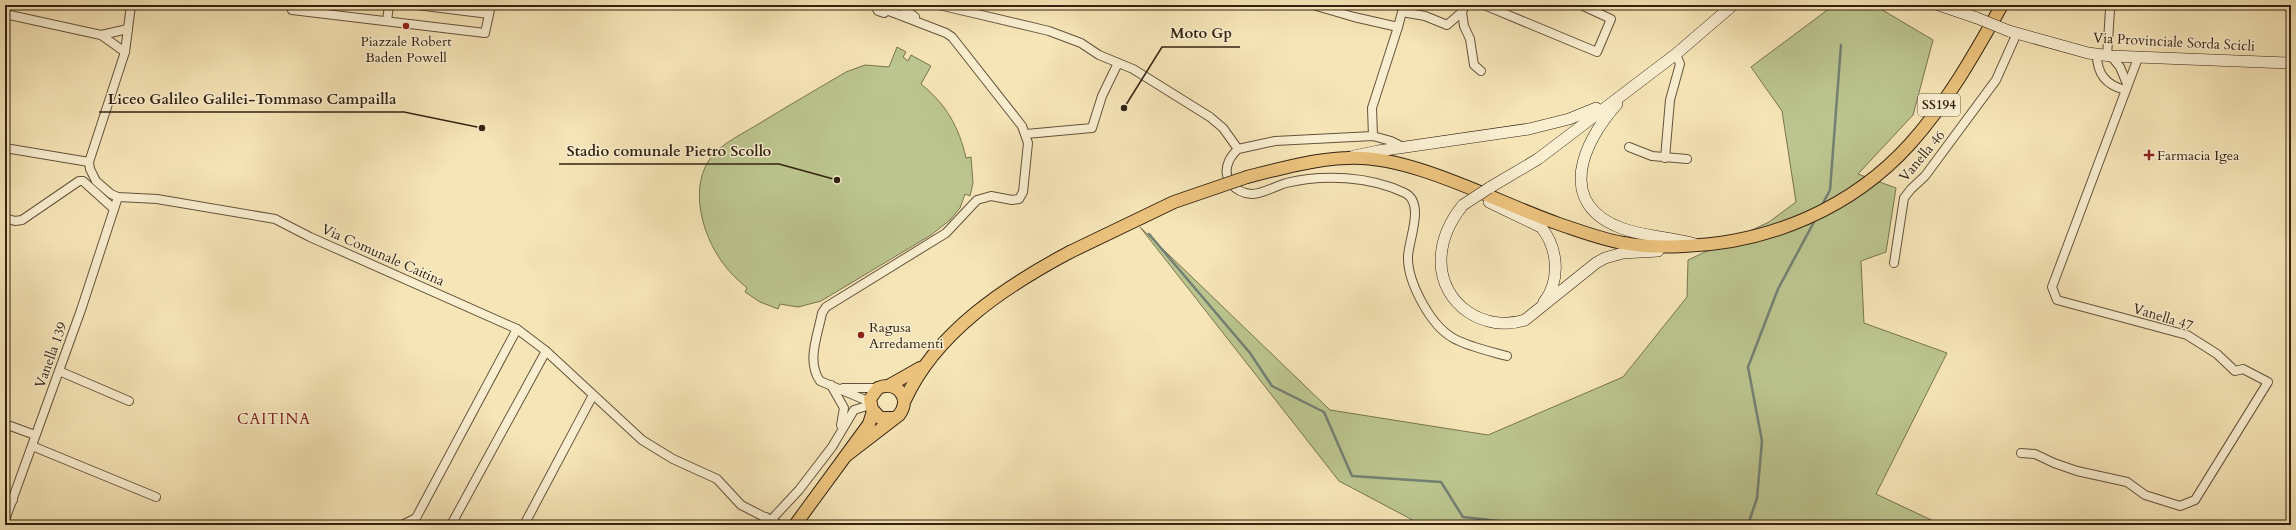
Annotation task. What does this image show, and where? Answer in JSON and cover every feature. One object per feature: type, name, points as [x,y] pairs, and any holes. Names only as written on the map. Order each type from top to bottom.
[{"type":"main road","name":"SS194","points":[[1702,245],[1743,240],[1783,228],[1822,212],[1857,190],[1884,170],[1911,143],[1931,118],[1962,73],[2002,5]]},
{"type":"main road","name":"Via Provinciale Sorda Scicli","points":[[1942,6],[2013,32],[2105,56],[2291,63]]},
{"type":"main road","points":[[1702,245],[1682,250],[1612,255],[1596,263],[1533,314],[1513,324],[1500,324],[1483,321],[1460,306],[1448,288],[1441,262],[1443,242],[1449,226],[1463,205],[1538,159],[1676,54],[1729,7]]},
{"type":"main road","points":[[1632,88],[1606,117],[1588,145],[1581,170],[1585,195],[1599,215],[1620,228],[1647,236],[1679,240],[1702,245]]},
{"type":"main road","points":[[847,455],[903,411],[905,400],[923,367],[964,324],[991,302],[1046,265],[1174,202],[1247,177],[1275,170],[1403,147],[1529,129],[1582,115],[1616,99]]},
{"type":"main road","points":[[1347,158],[1389,162],[1445,180],[1558,224],[1600,238],[1640,246],[1702,245]]},
{"type":"main road","points":[[1445,180],[1541,227],[1546,233],[1554,252],[1555,275],[1548,296],[1533,314]]},
{"type":"main road","points":[[795,525],[869,424],[873,392],[923,367]]},
{"type":"main road","points":[[884,386],[900,390],[905,400]]},
{"type":"main road","points":[[871,406],[880,418],[895,418]]},
{"type":"street","points":[[118,197],[111,194],[96,181],[90,169],[89,162],[125,52],[132,5]]},
{"type":"street","points":[[292,5],[292,10],[485,33],[491,5]]},
{"type":"street","points":[[387,21],[389,5]]},
{"type":"street","points":[[417,5],[489,14]]},
{"type":"street","points":[[871,406],[834,386],[820,381],[813,369],[812,361],[822,313],[826,307],[946,233],[977,200],[991,196],[1012,200],[1019,199],[1024,185],[1028,143],[1026,134],[952,37],[890,8],[880,12],[875,5]]},
{"type":"street","points":[[899,5],[922,23]]},
{"type":"street","points":[[939,5],[1049,31],[1081,43],[1099,55],[1163,86],[1210,117],[1223,128],[1238,148]]},
{"type":"street","points":[[1313,5],[1354,17],[1398,26]]},
{"type":"street","points":[[1484,5],[1597,52],[1611,18],[1581,5]]},
{"type":"street","points":[[1373,136],[1372,108],[1402,12],[1425,16],[1447,25],[1464,8]]},
{"type":"street","points":[[1464,8],[1464,26],[1470,39],[1474,65],[1481,70]]},
{"type":"street","points":[[2110,10],[2105,56],[2097,64],[2105,80],[2112,85],[2126,87]]},
{"type":"street","points":[[5,14],[101,35],[125,52]]},
{"type":"street","points":[[101,35],[128,29]]},
{"type":"street","name":"Vanella 46","points":[[1894,263],[1904,198],[1911,189],[1926,176],[1996,80],[2013,32]]},
{"type":"street","points":[[1665,158],[1668,113],[1680,64],[1676,54]]},
{"type":"street","points":[[2105,56],[2120,67],[2126,87]]},
{"type":"street","points":[[2126,87],[2138,58]]},
{"type":"street","points":[[1026,134],[1092,128],[1102,96],[1118,63]]},
{"type":"street","name":"Vanella 47","points":[[2022,453],[2035,454],[2054,464],[2077,471],[2127,482],[2145,495],[2180,506],[2195,500],[2268,382],[2243,369],[2235,371],[2230,369],[2217,354],[2187,336],[2057,300],[2052,287],[2126,87]]},
{"type":"street","points":[[1403,147],[1373,136],[1275,141],[1238,148],[1229,161],[1226,174],[1230,183],[1240,191],[1253,194],[1287,183],[1323,178],[1378,184],[1406,194],[1414,203],[1415,218],[1408,256],[1410,275],[1418,296],[1436,324],[1452,337],[1507,356]]},
{"type":"street","points":[[1629,147],[1665,158],[1687,159]]},
{"type":"street","points":[[5,148],[89,162]]},
{"type":"street","points":[[5,218],[15,221],[22,220],[79,181],[83,181],[114,209]]},
{"type":"street","name":"Vanella 139","points":[[5,520],[9,499],[32,446],[118,197]]},
{"type":"street","name":"Via Comunale Caitina","points":[[118,197],[157,199],[275,219],[310,237],[517,329],[546,351],[642,440],[673,460],[717,479],[741,505],[766,521],[780,525]]},
{"type":"street","points":[[402,525],[416,518],[517,329]]},
{"type":"street","points":[[451,525],[546,351]]},
{"type":"street","points":[[59,371],[129,402]]},
{"type":"street","points":[[834,386],[884,386]]},
{"type":"street","points":[[834,386],[844,408],[844,416],[835,442]]},
{"type":"street","points":[[524,525],[593,395]]},
{"type":"street","points":[[766,521],[799,490],[835,442],[854,410],[871,406]]},
{"type":"street","points":[[5,424],[35,435]]},
{"type":"street","points":[[32,446],[156,497]]},
{"type":"green space","points":[[1834,5],[1874,5],[1933,40],[1913,115],[1858,174],[1896,188],[1886,252],[1861,261],[1864,323],[1947,353],[1876,494],[1942,525],[1422,525],[1339,481],[1140,227],[1330,410],[1488,435],[1623,377],[1687,297],[1688,260],[1769,222],[1796,202],[1782,111],[1751,67]]},
{"type":"green space","points":[[897,47],[906,52],[903,57],[908,61],[911,55],[931,66],[921,84],[938,100],[944,108],[960,136],[966,158],[971,157],[973,183],[970,196],[965,194],[960,208],[950,220],[931,235],[821,301],[798,307],[780,304],[778,309],[760,302],[745,292],[747,288],[725,266],[715,251],[709,238],[700,210],[699,195],[705,168],[712,156],[728,142],[846,72],[865,65],[889,67]]},
{"type":"waterway","points":[[1822,205],[1830,190],[1841,45]]},
{"type":"waterway","points":[[1748,525],[1757,498],[1762,441],[1748,367],[1778,289],[1815,220]]},
{"type":"waterway","points":[[1149,234],[1250,353],[1272,386],[1324,412],[1352,476],[1441,482],[1463,517],[1536,525]]},
{"type":"place","name":"Piazzale Robert Baden Powell","points":[[406,26]]},
{"type":"place","name":"Moto Gp","points":[[1124,108]]},
{"type":"place","name":"Liceo Galileo Galilei-Tommaso Campailla","points":[[482,128]]},
{"type":"place","name":"Farmacia Igea","points":[[2149,155]]},
{"type":"place","name":"Stadio comunale Pietro Scollo","points":[[837,180]]},
{"type":"place","name":"Ragusa Arredamenti","points":[[861,335]]},
{"type":"district","name":"CAITINA","points":[[274,419]]}]
